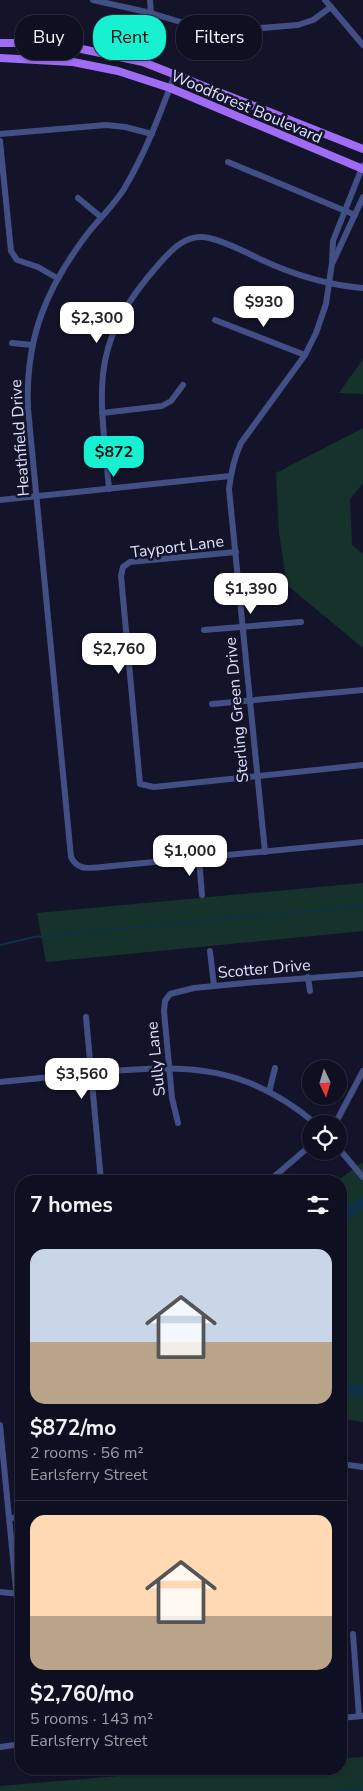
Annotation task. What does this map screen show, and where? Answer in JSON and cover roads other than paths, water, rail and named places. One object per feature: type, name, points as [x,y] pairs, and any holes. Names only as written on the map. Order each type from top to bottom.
[{"type":"main road","name":"Woodforest Boulevard","points":[[0,43],[42,43],[111,54],[175,74],[363,149]]},
{"type":"main road","name":"Woodforest Boulevard","points":[[0,58],[72,62],[118,70],[170,88],[363,167]]},
{"type":"street","points":[[93,0],[151,13],[206,31],[221,32],[298,25],[313,20],[331,7]]},
{"type":"street","points":[[150,0],[151,13]]},
{"type":"street","points":[[325,0],[363,45]]},
{"type":"street","name":"Heathfield Drive","points":[[175,74],[152,134],[124,188],[114,204],[101,217],[57,278],[42,311],[32,346],[27,391],[69,848],[77,866],[82,868],[198,858]]},
{"type":"street","points":[[0,134],[106,125],[125,127],[152,134]]},
{"type":"street","points":[[0,141],[10,245],[14,256],[57,278]]},
{"type":"street","points":[[228,162],[355,216]]},
{"type":"street","name":"Sterling Green Drive","points":[[265,852],[229,489],[230,476],[234,459],[241,443],[305,355],[322,318],[332,263],[333,241],[363,167]]},
{"type":"street","name":"Sterling Green Drive","points":[[332,263],[363,197]]},
{"type":"street","points":[[78,198],[101,217]]},
{"type":"street","points":[[109,490],[102,412],[103,368],[116,324],[131,298],[174,247],[190,239],[211,238],[308,279],[363,288]]},
{"type":"street","points":[[215,320],[305,355]]},
{"type":"street","points":[[12,344],[32,346]]},
{"type":"street","points":[[102,412],[162,406],[171,401],[183,385]]},
{"type":"street","points":[[0,500],[230,476]]},
{"type":"street","name":"Tayport Lane","points":[[236,552],[130,562],[123,568],[121,576],[140,784],[154,787],[256,776]]},
{"type":"street","points":[[204,630],[301,622]]},
{"type":"street","points":[[212,704],[363,690]]},
{"type":"street","points":[[256,776],[363,765]]},
{"type":"street","points":[[202,895],[198,858],[363,842]]},
{"type":"street","points":[[210,950],[214,986]]},
{"type":"street","name":"Scotter Drive","points":[[169,994],[174,991],[214,986],[363,974]]},
{"type":"street","points":[[308,977],[310,991]]},
{"type":"street","name":"Sully Lane","points":[[169,994],[164,1006],[172,1098],[178,1123]]},
{"type":"street","points":[[86,1017],[99,1175]]},
{"type":"street","points":[[0,1082],[170,1067],[226,1074],[269,1092],[295,1106],[306,1115]]},
{"type":"street","points":[[269,1092],[275,1068]]},
{"type":"street","points":[[340,1115],[363,1071]]},
{"type":"street","points":[[277,1175],[302,1153]]},
{"type":"street","points":[[347,1158],[363,1177]]},
{"type":"street","points":[[0,1425],[15,1560]]},
{"type":"street","points":[[347,1465],[363,1467]]},
{"type":"street","points":[[10,1518],[15,1518]]},
{"type":"street","points":[[0,1592],[15,1593]]},
{"type":"street","points":[[347,1717],[361,1716],[353,1634]]},
{"type":"street","points":[[0,1747],[15,1745]]},
{"type":"waterway","points":[[0,945],[34,937],[363,906]]},
{"type":"waterway","points":[[347,1214],[363,1202]]},
{"type":"waterway","points":[[347,1387],[363,1391]]},
{"type":"waterway","points":[[336,1791],[363,1789]]}]
